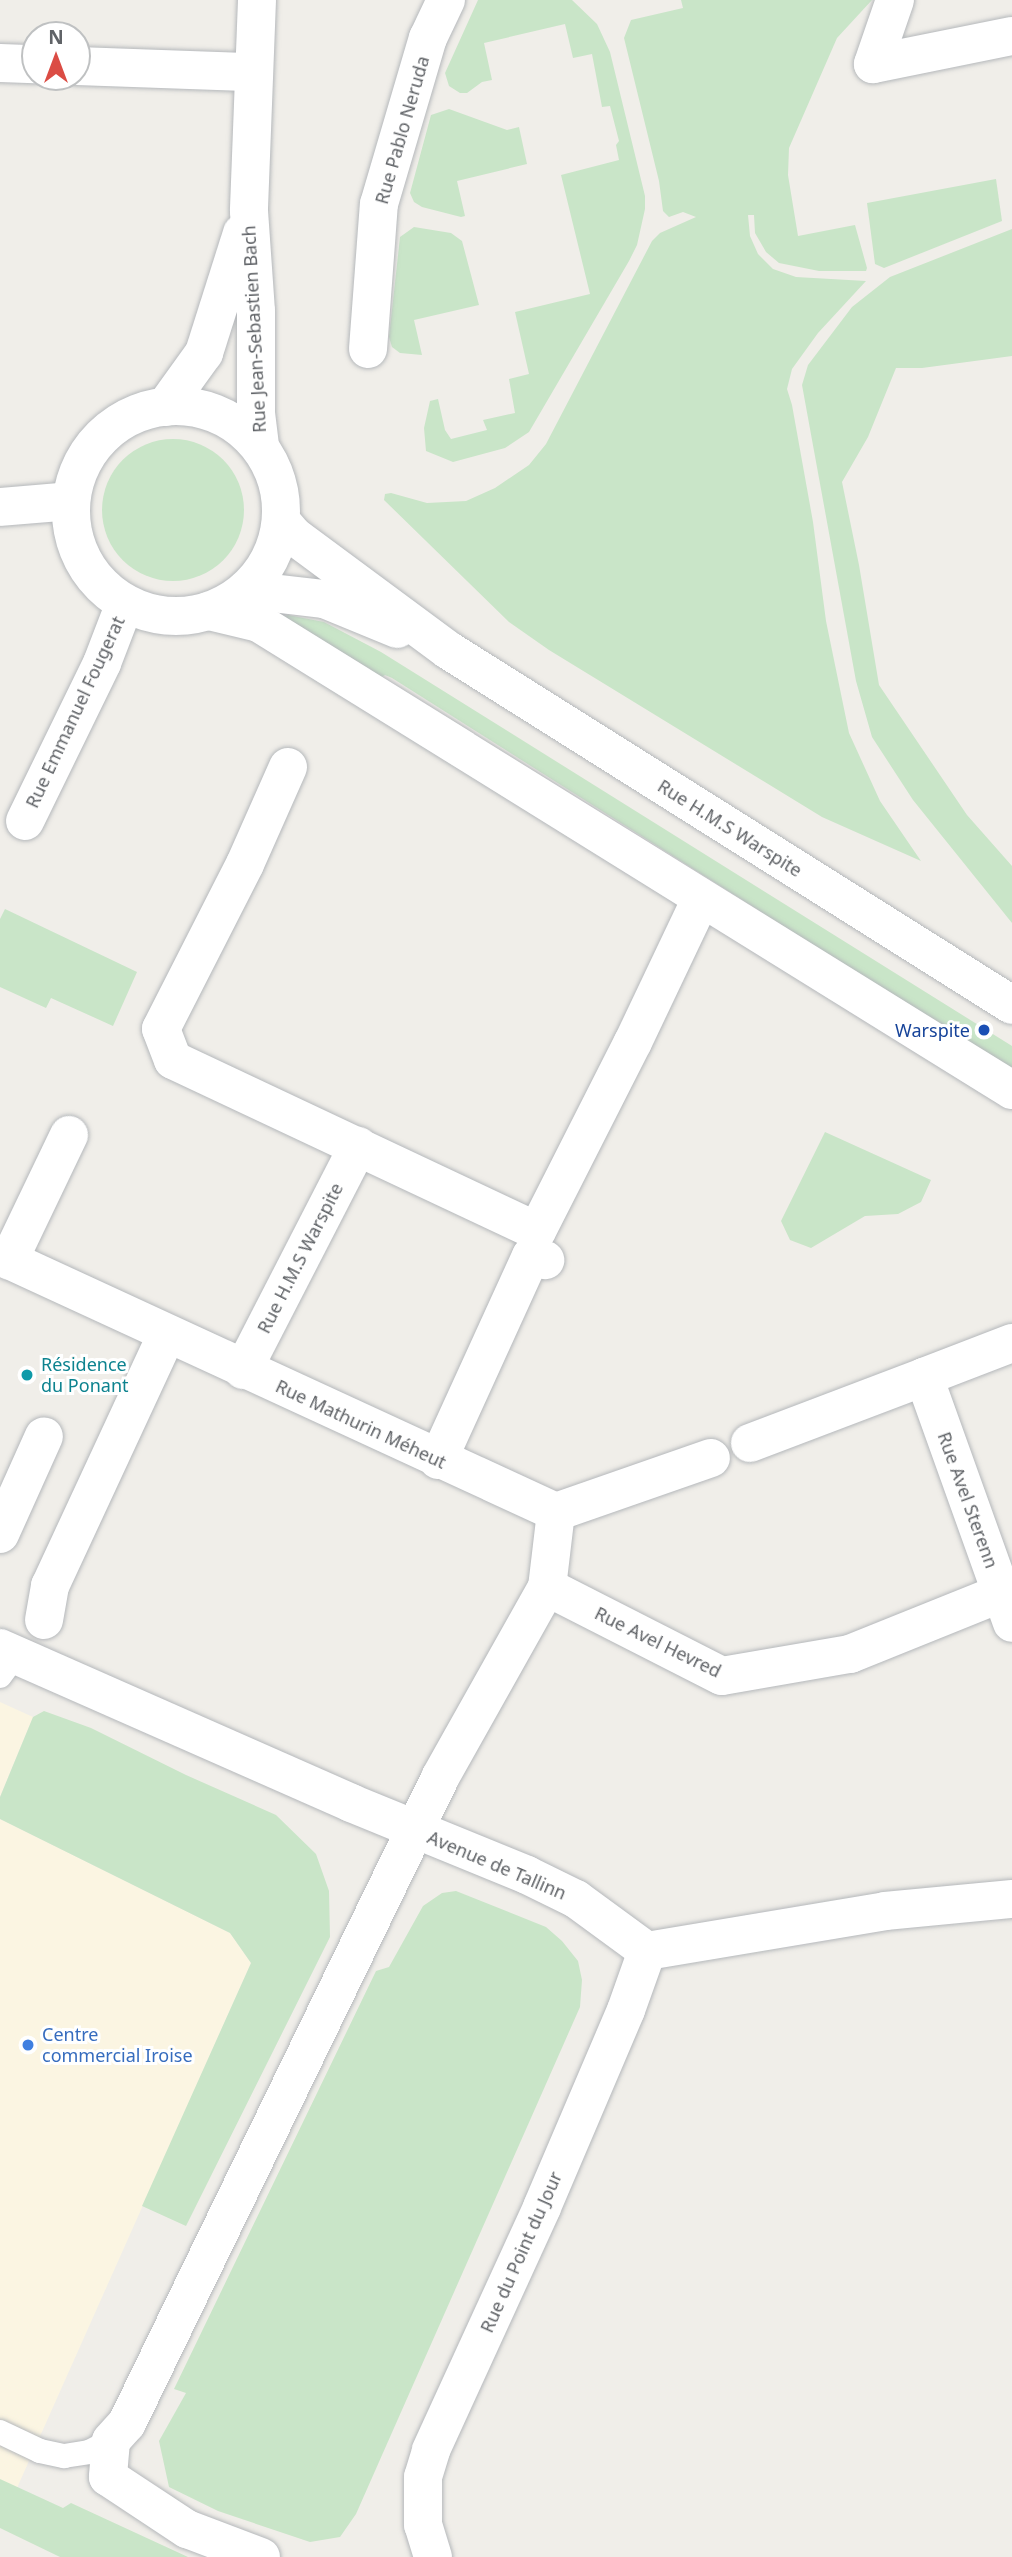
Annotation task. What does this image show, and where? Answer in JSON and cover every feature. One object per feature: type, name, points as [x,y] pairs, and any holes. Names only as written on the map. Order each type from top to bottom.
[{"type":"street","name":"Rue Jean-Sebastien Bach","points":[[257,0],[249,211],[256,312],[256,413],[260,448]]},
{"type":"street","name":"Rue Pablo Neruda","points":[[368,349],[380,204],[428,38],[446,0]]},
{"type":"street","points":[[895,0],[873,64],[1012,36]]},
{"type":"street","points":[[0,63],[21,64]]},
{"type":"street","points":[[91,66],[253,72]]},
{"type":"street","name":"Rue Jean-Sebastien Bach","points":[[165,407],[204,353],[249,211]]},
{"type":"street","points":[[165,407],[192,407],[218,415],[241,429],[260,448],[273,470],[280,495],[281,521],[270,559],[246,590],[209,611],[180,616],[152,613],[125,603],[105,589],[89,570],[78,549],[71,525],[71,501],[78,473],[92,447],[126,419],[165,407]]},
{"type":"street","points":[[0,507],[71,501]]},
{"type":"street","name":"Rue H.M.S Warspite","points":[[281,521],[294,536],[448,650],[1012,1005]]},
{"type":"street","name":"Rue H.M.S Warspite","points":[[246,590],[324,599],[448,650]]},
{"type":"street","name":"Rue Emmanuel Fougerat","points":[[25,821],[102,663],[125,603]]},
{"type":"street","points":[[209,611],[259,623],[1012,1090]]},
{"type":"street","points":[[288,766],[245,864],[161,1029],[173,1060],[537,1231],[621,1082],[701,899]]},
{"type":"street","name":"Rue Mathurin Méheut","points":[[69,1135],[9,1260],[438,1460],[556,1512]]},
{"type":"street","name":"Rue H.M.S Warspite","points":[[243,1370],[358,1146]]},
{"type":"street","points":[[438,1460],[531,1256],[545,1260]]},
{"type":"street","points":[[44,1620],[50,1586],[167,1334]]},
{"type":"street","points":[[750,1443],[1012,1343]]},
{"type":"street","name":"Rue Avel Sterenn","points":[[924,1377],[1009,1602]]},
{"type":"street","points":[[0,1534],[44,1436]]},
{"type":"street","points":[[261,2557],[187,2529],[108,2477],[111,2441],[127,2423],[414,1830],[547,1587],[556,1512],[711,1458]]},
{"type":"street","name":"Rue Avel Hevred","points":[[547,1587],[722,1676],[850,1654],[1009,1602]]},
{"type":"street","name":"Avenue de Tallinn","points":[[5,1660],[520,1872],[576,1899],[647,1951]]},
{"type":"street","points":[[647,1951],[885,1912],[1012,1899]]},
{"type":"street","name":"Rue du Point du Jour","points":[[433,2557],[423,2525],[423,2477],[431,2450],[542,2207],[626,2010],[647,1951]]},
{"type":"lane","points":[[0,2432],[40,2451],[64,2456],[89,2452],[111,2441]]},
{"type":"shaded area","points":[[0,1702],[33,1717],[0,1797]]},
{"type":"shaded area","points":[[0,1819],[230,1933],[251,1963],[0,2526]]},
{"type":"green space","points":[[478,0],[572,0],[597,24],[610,52],[645,196],[645,209],[637,245],[629,261],[529,432],[505,448],[453,462],[426,451],[424,428],[430,401],[438,399],[445,430],[451,439],[487,430],[483,420],[515,413],[509,379],[529,374],[515,312],[590,294],[561,175],[619,160],[616,145],[619,141],[610,106],[602,107],[592,54],[573,58],[565,24],[484,43],[492,80],[482,82],[467,93],[460,93],[449,86],[445,73]]},
{"type":"green space","points":[[681,0],[872,0],[837,38],[789,148],[788,175],[798,236],[855,225],[866,271],[819,271],[779,263],[766,252],[755,233],[754,215],[748,215],[750,236],[758,254],[773,269],[796,277],[866,281],[818,333],[792,369],[787,389],[813,522],[826,621],[849,733],[880,801],[921,861],[822,817],[549,650],[509,622],[384,500],[385,494],[391,493],[427,503],[466,501],[495,488],[529,465],[546,444],[652,241],[660,233],[696,217],[683,212],[669,217],[663,211],[659,181],[624,38],[631,20],[683,8]]},
{"type":"green space","points":[[449,109],[507,130],[519,127],[527,164],[457,181],[465,216],[461,217],[422,207],[414,202],[410,193],[431,115]]},
{"type":"green space","points":[[996,179],[1002,221],[884,268],[875,264],[867,203]]},
{"type":"green space","points":[[414,227],[451,233],[462,241],[479,305],[414,320],[422,355],[400,353],[392,347],[389,337],[400,237]]},
{"type":"green space","points":[[1012,229],[1012,356],[922,368],[896,368],[868,437],[842,482],[879,685],[967,815],[1012,866],[1012,923],[913,800],[872,737],[856,681],[802,385],[808,365],[852,307],[890,277]]},
{"type":"green space","points":[[173,439],[200,444],[223,460],[239,483],[244,510],[239,537],[223,560],[200,576],[173,581],[146,576],[123,560],[107,537],[102,510],[107,483],[123,460],[146,444]]},
{"type":"green space","points":[[288,615],[324,622],[381,652],[1012,1046],[1012,1071],[392,678],[385,675],[379,679],[373,678],[370,669],[282,617]]},
{"type":"green space","points":[[5,909],[137,972],[113,1026],[51,998],[46,1008],[0,987],[0,919]]},
{"type":"green space","points":[[825,1132],[931,1180],[921,1202],[898,1214],[865,1216],[811,1248],[790,1240],[781,1221]]},
{"type":"green space","points":[[44,1711],[91,1728],[186,1775],[276,1815],[316,1854],[329,1891],[330,1937],[186,2226],[142,2206],[251,1963],[230,1933],[0,1819],[0,1797],[33,1717]]},
{"type":"green space","points":[[456,1891],[546,1927],[562,1941],[578,1961],[582,1980],[580,2007],[356,2514],[340,2537],[310,2542],[218,2511],[169,2487],[159,2441],[186,2393],[174,2389],[376,1971],[389,1967],[423,1906],[442,1893]]},
{"type":"green space","points":[[0,2479],[63,2508],[71,2503],[188,2557],[60,2557],[0,2528]]},
{"type":"place","name":"Warspite","points":[[984,1030]]},
{"type":"place","name":"Résidence du Ponant","points":[[27,1375]]},
{"type":"place","name":"Centre commercial Iroise","points":[[28,2045]]}]
